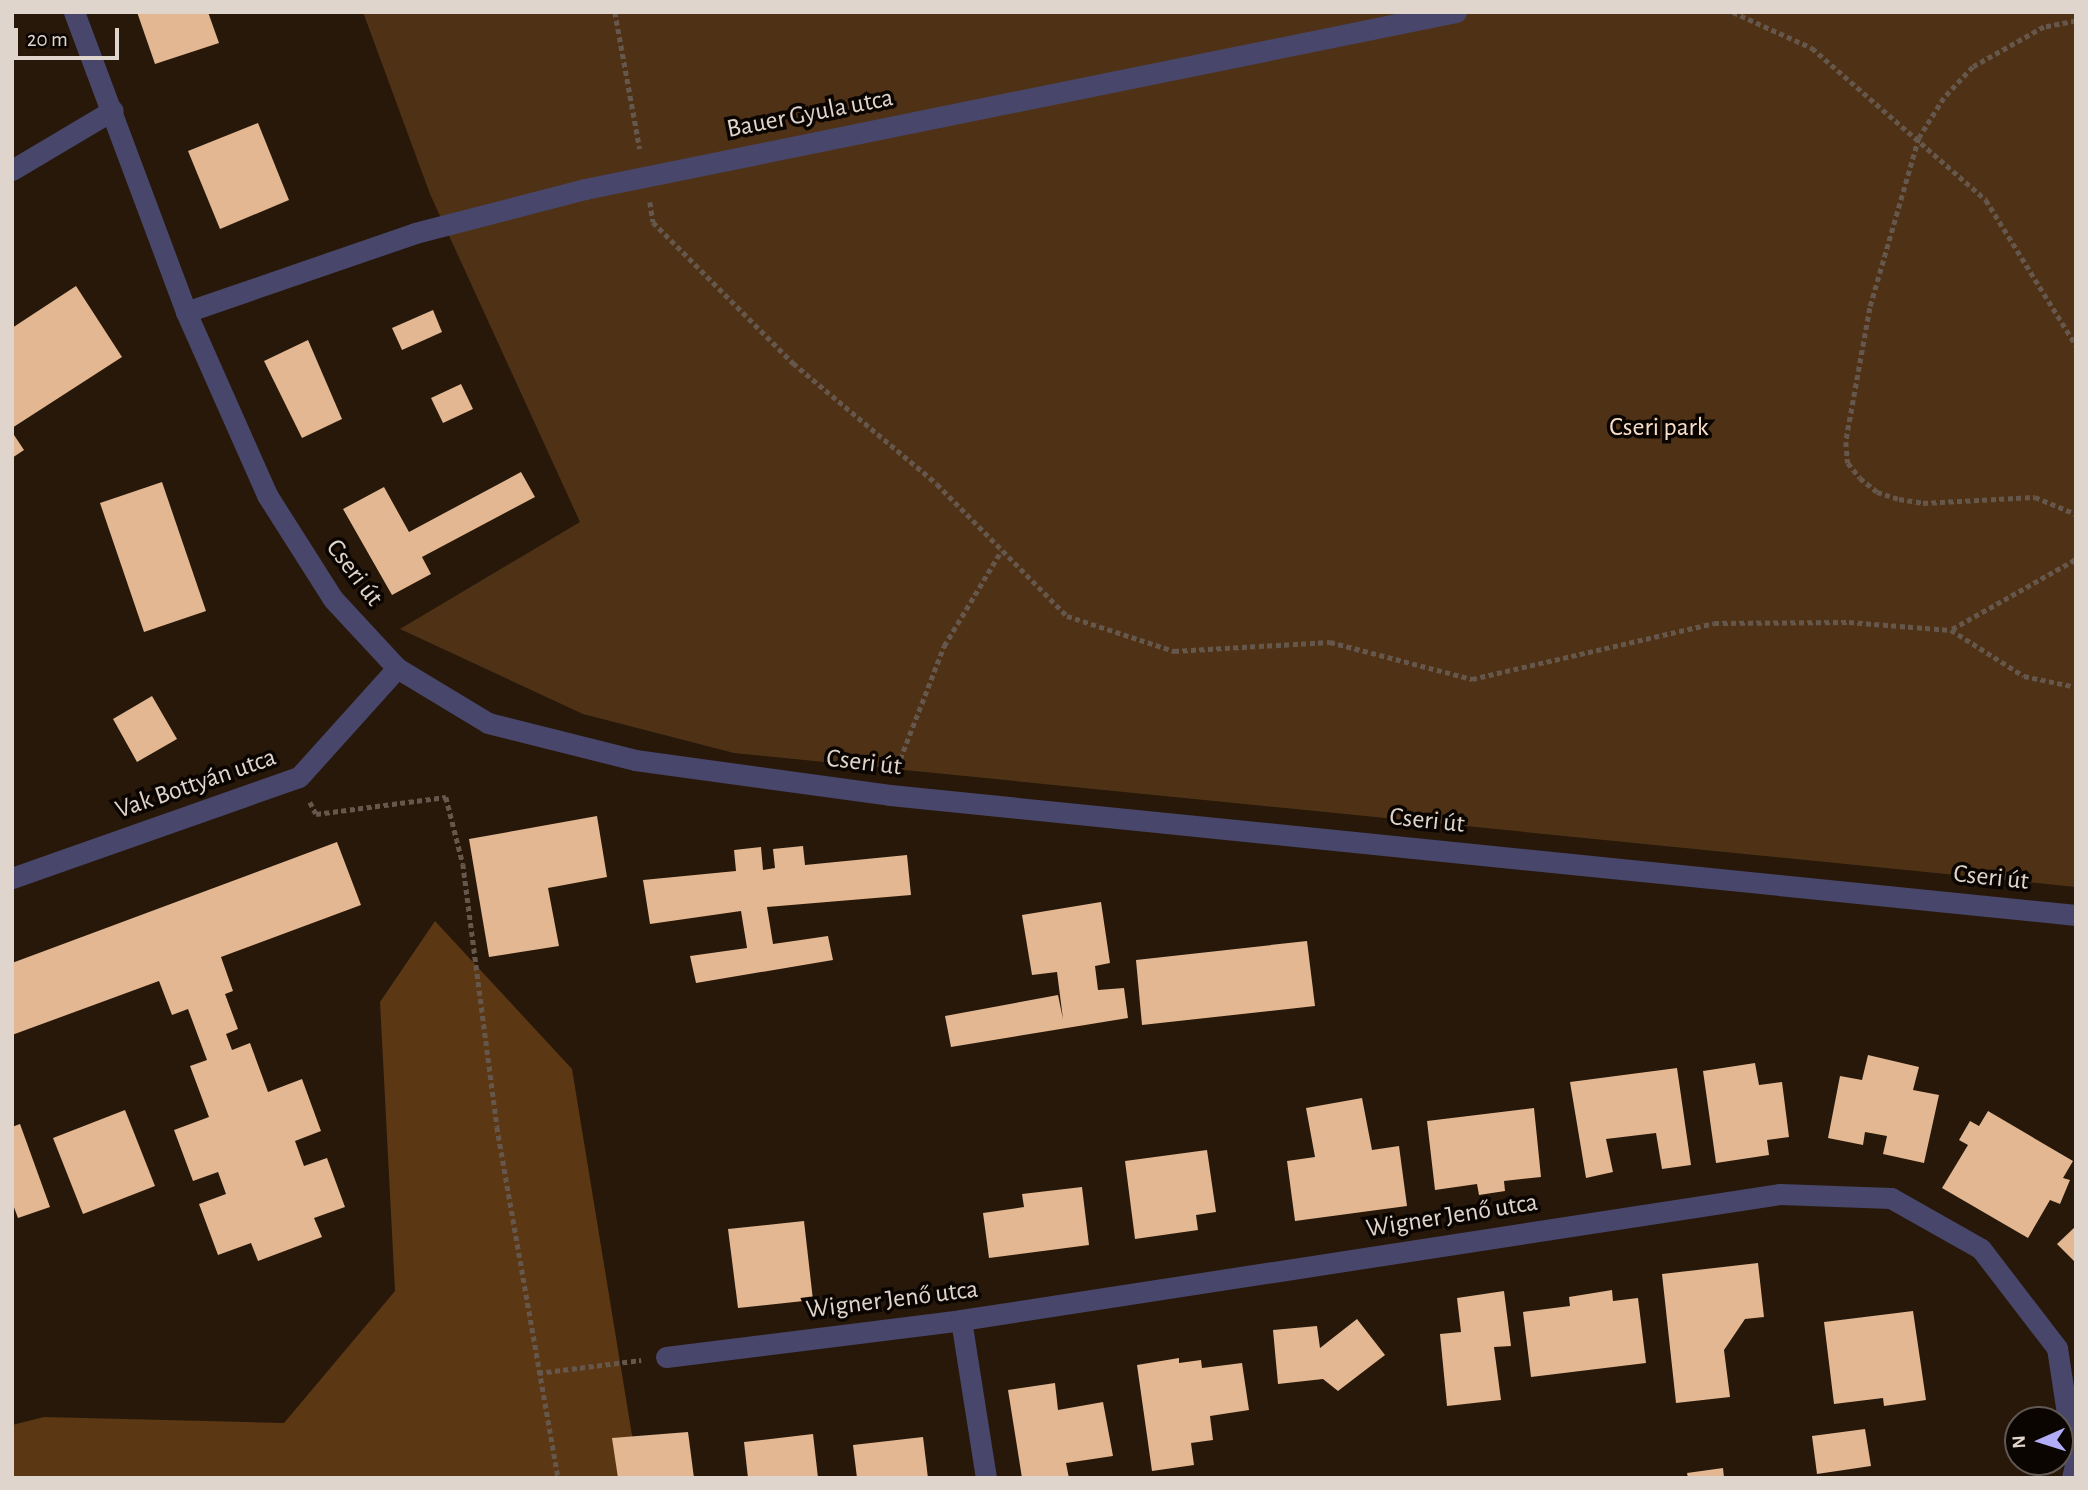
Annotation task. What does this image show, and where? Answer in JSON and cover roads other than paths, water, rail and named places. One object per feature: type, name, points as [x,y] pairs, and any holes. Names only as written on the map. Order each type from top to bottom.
[{"type":"street","name":"Cseri út","points":[[74,12],[113,110],[186,312],[267,495],[333,599],[397,668],[488,723],[635,760],[890,795],[2076,915]]},
{"type":"street","name":"Bauer Gyula utca","points":[[186,312],[415,233],[645,176],[1456,12]]},
{"type":"street","points":[[12,170],[113,110]]},
{"type":"street","name":"Vak Bottyán utca","points":[[12,878],[299,777],[397,668]]},
{"type":"street","name":"Wigner Jenő utca","points":[[666,1357],[961,1320],[1780,1194],[1891,1198],[1981,1249],[2057,1348],[2075,1465],[2072,1478]]},
{"type":"street","points":[[961,1320],[986,1478]]},
{"type":"park label","name":"Cseri park","points":[[1659,428]]}]
